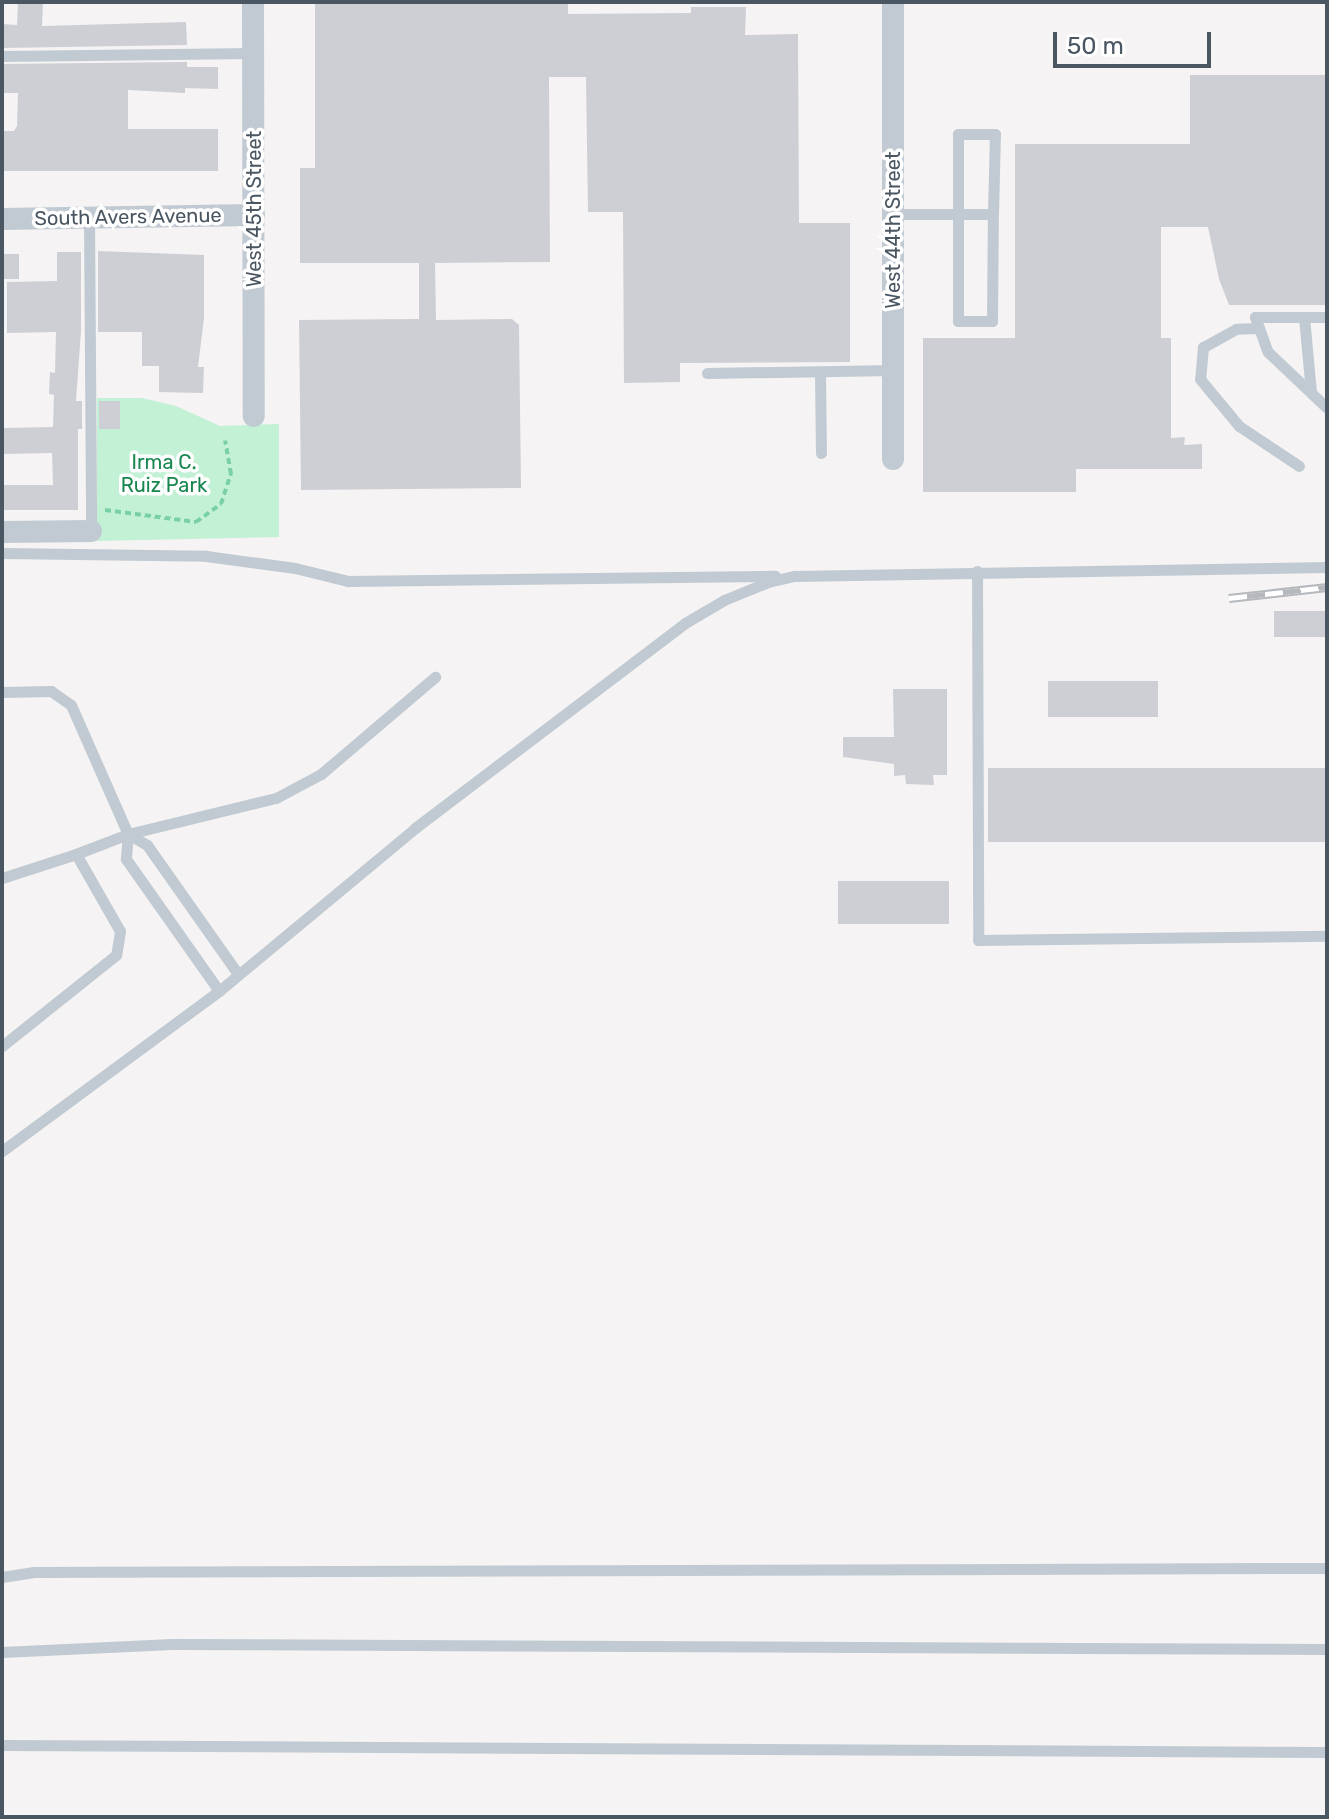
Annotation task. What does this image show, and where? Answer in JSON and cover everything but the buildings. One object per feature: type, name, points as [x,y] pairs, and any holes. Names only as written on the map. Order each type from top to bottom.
[{"type":"street","name":"West 45th Street","points":[[253,2],[254,416]]},
{"type":"street","name":"West 44th Street","points":[[893,2],[893,459]]},
{"type":"street","name":"South Avers Avenue","points":[[2,219],[254,215]]},
{"type":"street","points":[[2,532],[91,520]]},
{"type":"lane","points":[[2,56],[253,53]]},
{"type":"lane","points":[[958,134],[995,134],[993,214],[992,321],[958,321],[958,134]]},
{"type":"lane","points":[[893,214],[993,214]]},
{"type":"lane","points":[[89,217],[91,520]]},
{"type":"lane","points":[[1327,317],[1255,317],[1268,352],[1327,408]]},
{"type":"lane","points":[[1304,317],[1311,393]]},
{"type":"lane","points":[[1259,328],[1236,329],[1203,347],[1200,379],[1239,426],[1299,466]]},
{"type":"lane","points":[[707,373],[893,370]]},
{"type":"lane","points":[[820,373],[821,453]]},
{"type":"lane","points":[[2,553],[206,556],[295,568],[348,581],[1327,567]]},
{"type":"lane","points":[[977,571],[978,940],[1327,936]]},
{"type":"lane","points":[[2,1151],[219,991],[415,828],[685,623],[724,600],[768,582],[795,576]]},
{"type":"lane","points":[[2,878],[128,834],[276,798],[321,774],[435,677]]},
{"type":"lane","points":[[2,692],[51,691],[71,705],[128,834],[126,859],[219,991]]},
{"type":"lane","points":[[128,834],[147,845],[238,974]]},
{"type":"lane","points":[[2,1046],[116,955],[120,931],[76,854]]},
{"type":"lane","points":[[2,1577],[34,1572],[1327,1568]]},
{"type":"lane","points":[[2,1652],[172,1644],[1327,1649]]},
{"type":"lane","points":[[2,1745],[1327,1752]]},
{"type":"path","points":[[91,520],[122,511],[196,522],[221,504],[231,474],[225,441]]},
{"type":"green space","name":"Irma C. Ruiz Park","points":[[97,398],[142,398],[176,406],[220,426],[279,424],[279,537],[97,541]]},
{"type":"railway","points":[[1229,598],[1327,587]]}]
